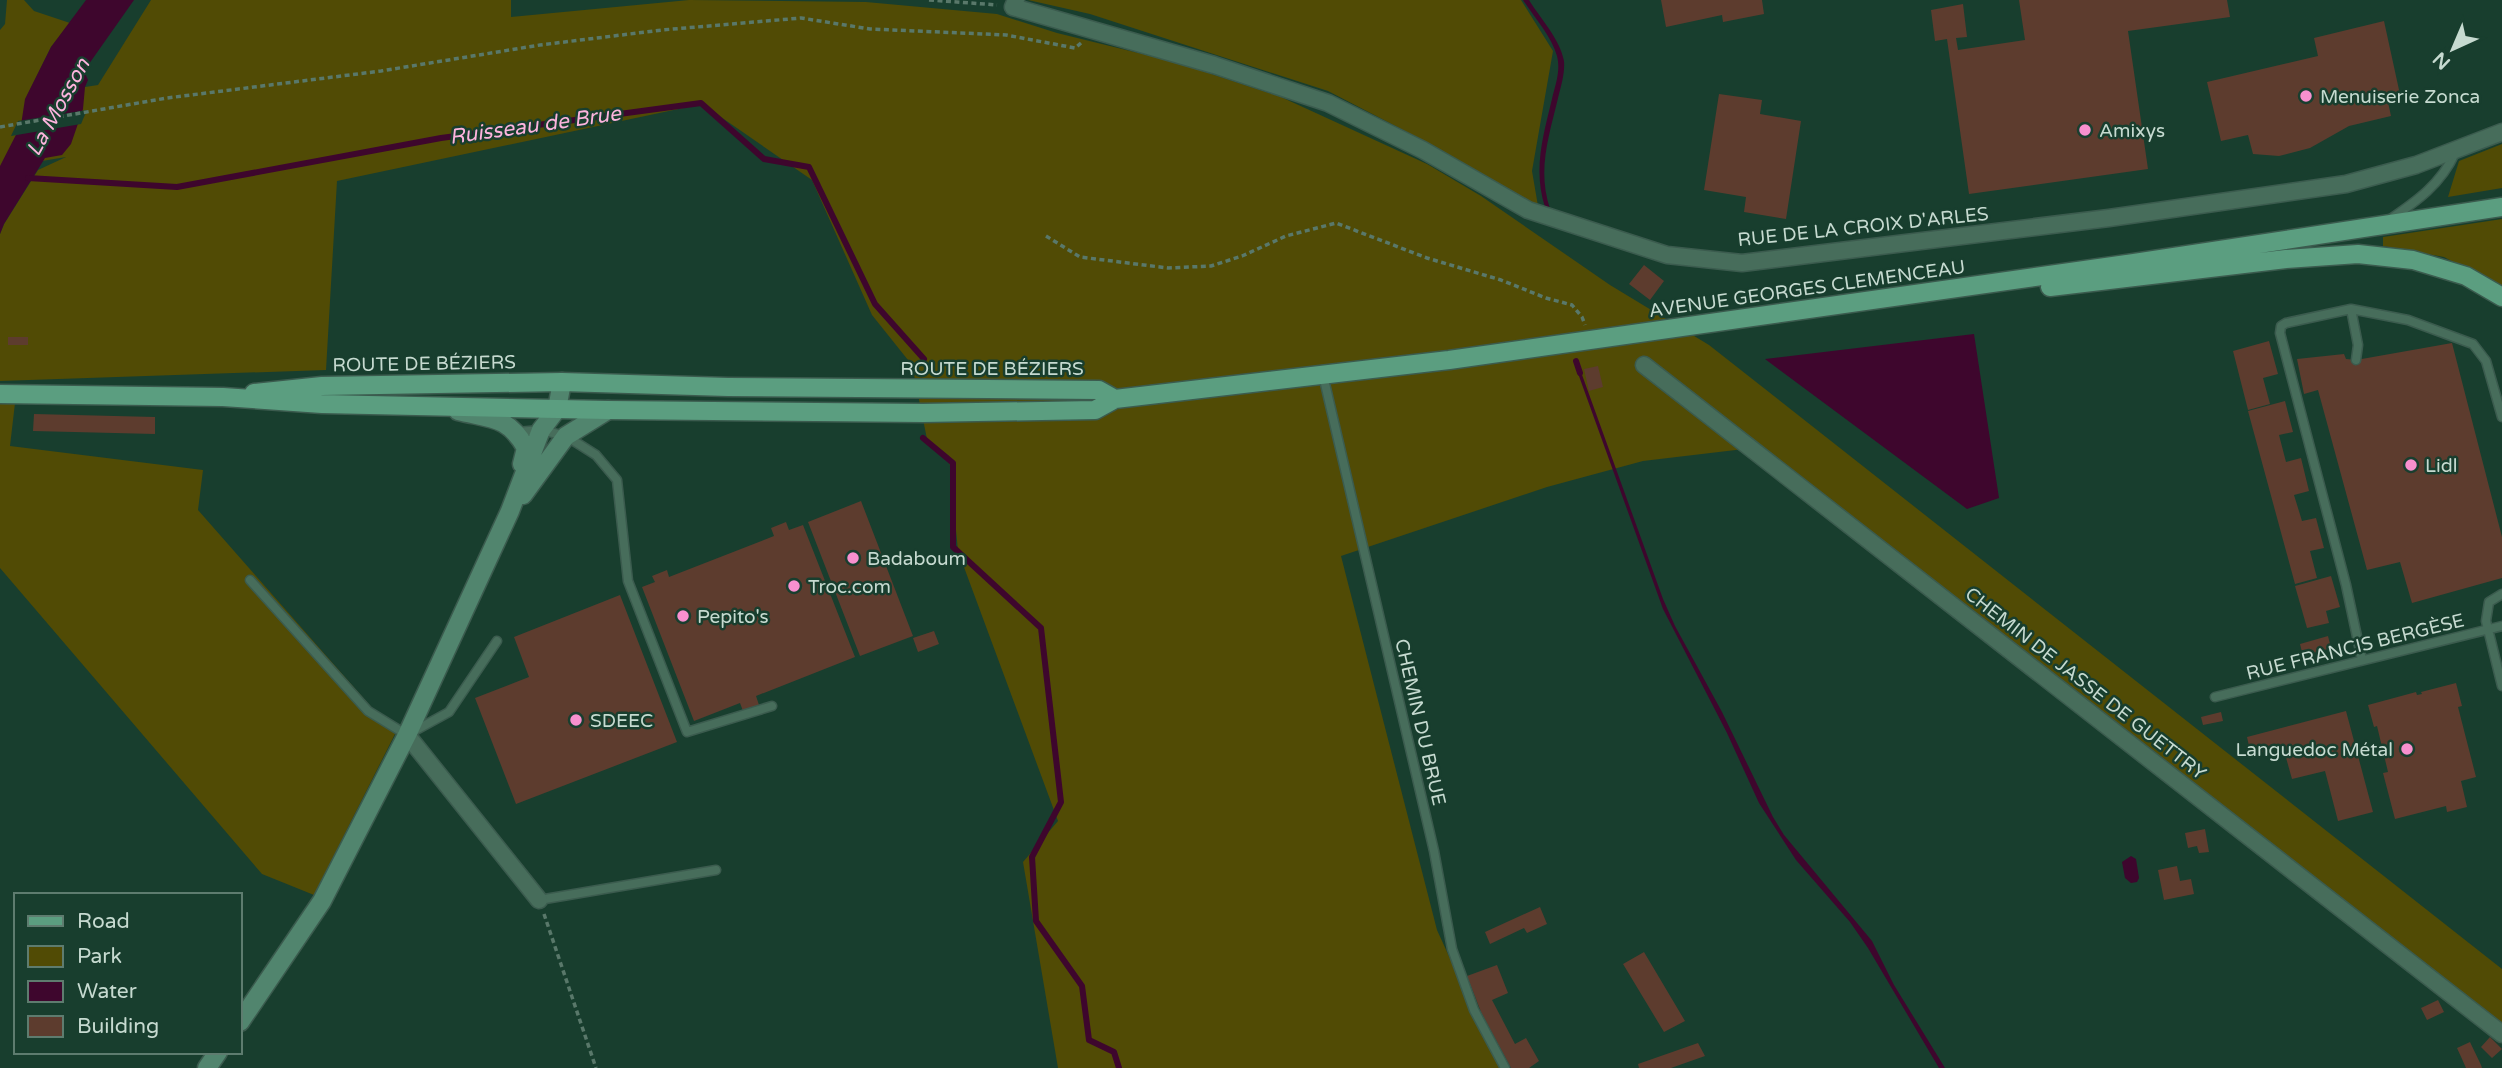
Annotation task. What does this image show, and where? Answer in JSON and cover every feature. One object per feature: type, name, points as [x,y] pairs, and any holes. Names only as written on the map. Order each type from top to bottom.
[{"type":"main road","name":"AVENUE GEORGES CLEMENCEAU","points":[[1115,399],[1591,340],[2502,208]]},
{"type":"main road","points":[[1892,297],[2050,286],[2286,259],[2358,254],[2413,260],[2466,276],[2502,297]]},
{"type":"main road","name":"ROUTE DE BÉZIERS","points":[[223,397],[321,386],[562,382],[728,387],[1099,390],[1115,399]]},
{"type":"main road","name":"ROUTE DE BÉZIERS","points":[[0,394],[223,397],[283,403],[557,409],[923,413],[1095,410],[1115,399]]},
{"type":"street","name":"RUE DE LA CROIX D'ARLES","points":[[1013,2],[1328,103],[1423,150],[1528,210],[1667,255],[1742,264],[2109,218],[2346,184],[2416,165],[2502,132]]},
{"type":"street","name":"CHEMIN DE JASSE DE GUETTRY","points":[[1644,365],[2502,1034]]},
{"type":"street","points":[[242,1019],[322,901],[407,735],[510,511],[541,430],[557,409],[562,382]]},
{"type":"street","points":[[438,406],[506,422],[517,432],[526,448],[510,511]]},
{"type":"street","points":[[557,409],[566,436]]},
{"type":"street","points":[[510,511],[566,436],[608,410]]},
{"type":"street","points":[[407,735],[539,900]]},
{"type":"lane","points":[[2381,225],[2427,193],[2448,167],[2456,150]]},
{"type":"lane","points":[[2351,309],[2358,345],[2356,359]]},
{"type":"lane","points":[[2362,660],[2346,585],[2280,333],[2281,326],[2351,309],[2408,320],[2473,344],[2486,361],[2502,418]]},
{"type":"lane","name":"CHEMIN DU BRUE","points":[[1324,375],[1431,838],[1452,948],[1474,1010],[1505,1068]]},
{"type":"lane","points":[[2494,390],[2502,400]]},
{"type":"lane","points":[[517,432],[541,430],[566,436],[596,455],[618,480],[628,581],[687,732],[772,706]]},
{"type":"lane","points":[[250,580],[368,711],[407,735],[449,712],[497,641]]},
{"type":"lane","points":[[2502,594],[2489,602],[2486,610],[2488,630],[2502,686]]},
{"type":"lane","name":"RUE FRANCIS BERGÈSE","points":[[2215,697],[2502,626]]},
{"type":"lane","points":[[539,900],[716,870]]},
{"type":"path","points":[[929,0],[1013,2]]},
{"type":"path","points":[[0,127],[167,99],[662,30],[801,18],[870,29],[1006,35],[1075,48],[1097,31]]},
{"type":"path","points":[[1046,236],[1080,257],[1168,268],[1211,267],[1286,236],[1336,223],[1427,258],[1572,305],[1582,317],[1591,340]]},
{"type":"path","points":[[539,900],[596,1068]]},
{"type":"green space","points":[[7,0],[24,0],[34,11],[70,23],[51,47],[27,96],[98,85],[151,0],[511,0],[511,17],[689,0],[866,2],[997,14],[1057,33],[1175,62],[1281,97],[1427,164],[1481,196],[1610,285],[1709,345],[2502,969],[2502,1026],[1761,447],[1643,461],[1547,487],[1341,556],[1437,930],[1500,1068],[1058,1068],[1023,862],[1058,821],[958,551],[949,456],[927,439],[912,365],[872,315],[812,180],[702,104],[337,181],[326,370],[0,381],[0,234],[38,170],[66,157],[0,168],[0,30],[5,24]]},
{"type":"green space","points":[[1028,0],[1521,0],[1553,51],[1532,171],[1538,206],[1434,146],[1328,91],[1090,14]]},
{"type":"green space","points":[[2502,144],[2502,188],[2448,197],[2459,161]]},
{"type":"green space","points":[[2502,219],[2502,288],[2444,257],[2383,246],[2383,237]]},
{"type":"green space","points":[[15,403],[10,446],[203,470],[198,510],[395,734],[314,895],[262,874],[0,568],[0,404]]},
{"type":"water","name":"La Mosson","points":[[86,0],[134,0],[84,71],[88,80],[83,109],[71,144],[62,155],[45,158],[0,234],[0,166],[21,125],[25,99],[51,47]]},
{"type":"water","points":[[1523,0],[1529,0],[1549,29],[1564,61],[1563,80],[1544,167],[1550,209],[1545,207],[1541,193],[1540,166],[1558,62],[1555,49]]},
{"type":"water","points":[[1974,334],[1999,498],[1967,509],[1765,359]]},
{"type":"water","points":[[1575,365],[1578,365],[1581,372],[1663,599],[1773,817],[1784,835],[1872,941],[1894,985],[1945,1068],[1939,1068],[1850,922],[1796,860],[1759,803],[1727,733],[1663,609]]},
{"type":"water","points":[[2131,856],[2136,859],[2139,878],[2137,882],[2131,883],[2125,878],[2122,862]]},
{"type":"pier","points":[[87,110],[81,124],[11,136],[18,121]]},
{"type":"building","points":[[1661,0],[1762,0],[1764,14],[1723,22],[1722,15],[1666,27]]},
{"type":"building","points":[[2019,0],[2227,0],[2230,17],[2128,31],[2148,169],[1969,194],[1947,39],[1935,41],[1931,10],[1963,4],[1967,37],[1956,38],[1958,50],[2025,40]]},
{"type":"building","points":[[2384,21],[2401,99],[2388,102],[2391,116],[2349,126],[2310,148],[2279,156],[2253,154],[2248,135],[2221,141],[2207,82],[2318,56],[2314,38]]},
{"type":"building","points":[[1719,94],[1762,100],[1760,114],[1801,121],[1786,219],[1744,212],[1746,197],[1704,190]]},
{"type":"building","points":[[1644,265],[1664,281],[1650,300],[1629,284]]},
{"type":"building","points":[[8,337],[28,337],[28,345],[8,345]]},
{"type":"building","points":[[2269,341],[2278,374],[2263,378],[2270,404],[2248,410],[2233,351]]},
{"type":"building","name":"Lidl","points":[[2452,343],[2502,537],[2502,578],[2412,603],[2400,562],[2367,570],[2318,390],[2304,394],[2297,359],[2344,354],[2346,359],[2356,360]]},
{"type":"building","points":[[1598,366],[1603,387],[1589,391],[1584,369]]},
{"type":"building","points":[[2285,401],[2293,432],[2279,435],[2286,462],[2301,458],[2309,491],[2294,495],[2302,521],[2316,518],[2324,548],[2310,551],[2317,578],[2295,584],[2248,411]]},
{"type":"building","points":[[34,414],[155,417],[155,434],[33,431]]},
{"type":"building","points":[[861,501],[913,636],[860,656],[808,522]]},
{"type":"building","points":[[786,522],[789,530],[803,525],[855,657],[756,696],[759,705],[743,711],[740,703],[694,721],[642,587],[655,582],[652,576],[667,570],[669,577],[774,536],[771,528]]},
{"type":"building","points":[[2331,576],[2340,607],[2326,611],[2329,623],[2307,628],[2295,586]]},
{"type":"building","name":"SDEEC","points":[[620,595],[677,742],[516,804],[475,698],[529,677],[514,637]]},
{"type":"building","points":[[934,631],[939,644],[918,652],[913,638]]},
{"type":"building","points":[[2328,636],[2331,648],[2303,656],[2300,644]]},
{"type":"building","points":[[2456,683],[2462,706],[2458,707],[2476,777],[2461,781],[2467,807],[2447,812],[2446,806],[2395,819],[2383,773],[2388,772],[2377,726],[2374,727],[2368,705],[2416,692],[2417,695],[2422,694],[2421,692]]},
{"type":"building","points":[[2346,711],[2373,812],[2338,821],[2325,771],[2292,779],[2283,747],[2251,755],[2247,737]]},
{"type":"building","points":[[2221,712],[2223,721],[2203,725],[2201,717]]},
{"type":"building","points":[[2205,829],[2209,852],[2199,853],[2197,846],[2188,848],[2185,833]]},
{"type":"building","points":[[2177,866],[2180,881],[2191,879],[2194,894],[2164,900],[2158,870]]},
{"type":"building","points":[[1540,907],[1547,924],[1527,933],[1524,928],[1490,944],[1485,932]]},
{"type":"building","points":[[1644,952],[1685,1021],[1664,1032],[1623,964]]},
{"type":"building","points":[[1497,965],[1508,993],[1492,1000],[1515,1044],[1526,1038],[1539,1061],[1529,1068],[1511,1068],[1481,1012],[1467,976]]},
{"type":"building","points":[[2438,1000],[2444,1012],[2427,1020],[2421,1008]]},
{"type":"building","points":[[2490,1037],[2502,1049],[2492,1058],[2481,1047]]},
{"type":"building","points":[[2470,1042],[2482,1068],[2466,1068],[2457,1048]]},
{"type":"building","points":[[1698,1043],[1705,1056],[1671,1068],[1639,1068],[1638,1064]]},
{"type":"waterway","name":"Ruisseau de Brue","points":[[28,178],[177,187],[441,138],[701,103],[764,159],[809,167],[875,304],[924,359]]},
{"type":"waterway","points":[[1576,361],[1580,373]]},
{"type":"waterway","name":"Ruisseau de Brue","points":[[923,438],[953,463],[953,547],[1041,628],[1061,802],[1032,857],[1036,921],[1082,986],[1089,1040],[1114,1052],[1119,1068]]},
{"type":"place","name":"Menuiserie Zonca","points":[[2306,96]]},
{"type":"place","name":"Amixys","points":[[2085,130]]},
{"type":"place","name":"Lidl","points":[[2411,465]]},
{"type":"place","name":"Badaboum","points":[[853,558]]},
{"type":"place","name":"Troc.com","points":[[794,586]]},
{"type":"place","name":"Pepito's","points":[[683,616]]},
{"type":"place","name":"SDEEC","points":[[576,720]]},
{"type":"place","name":"Languedoc Métal","points":[[2407,749]]}]
